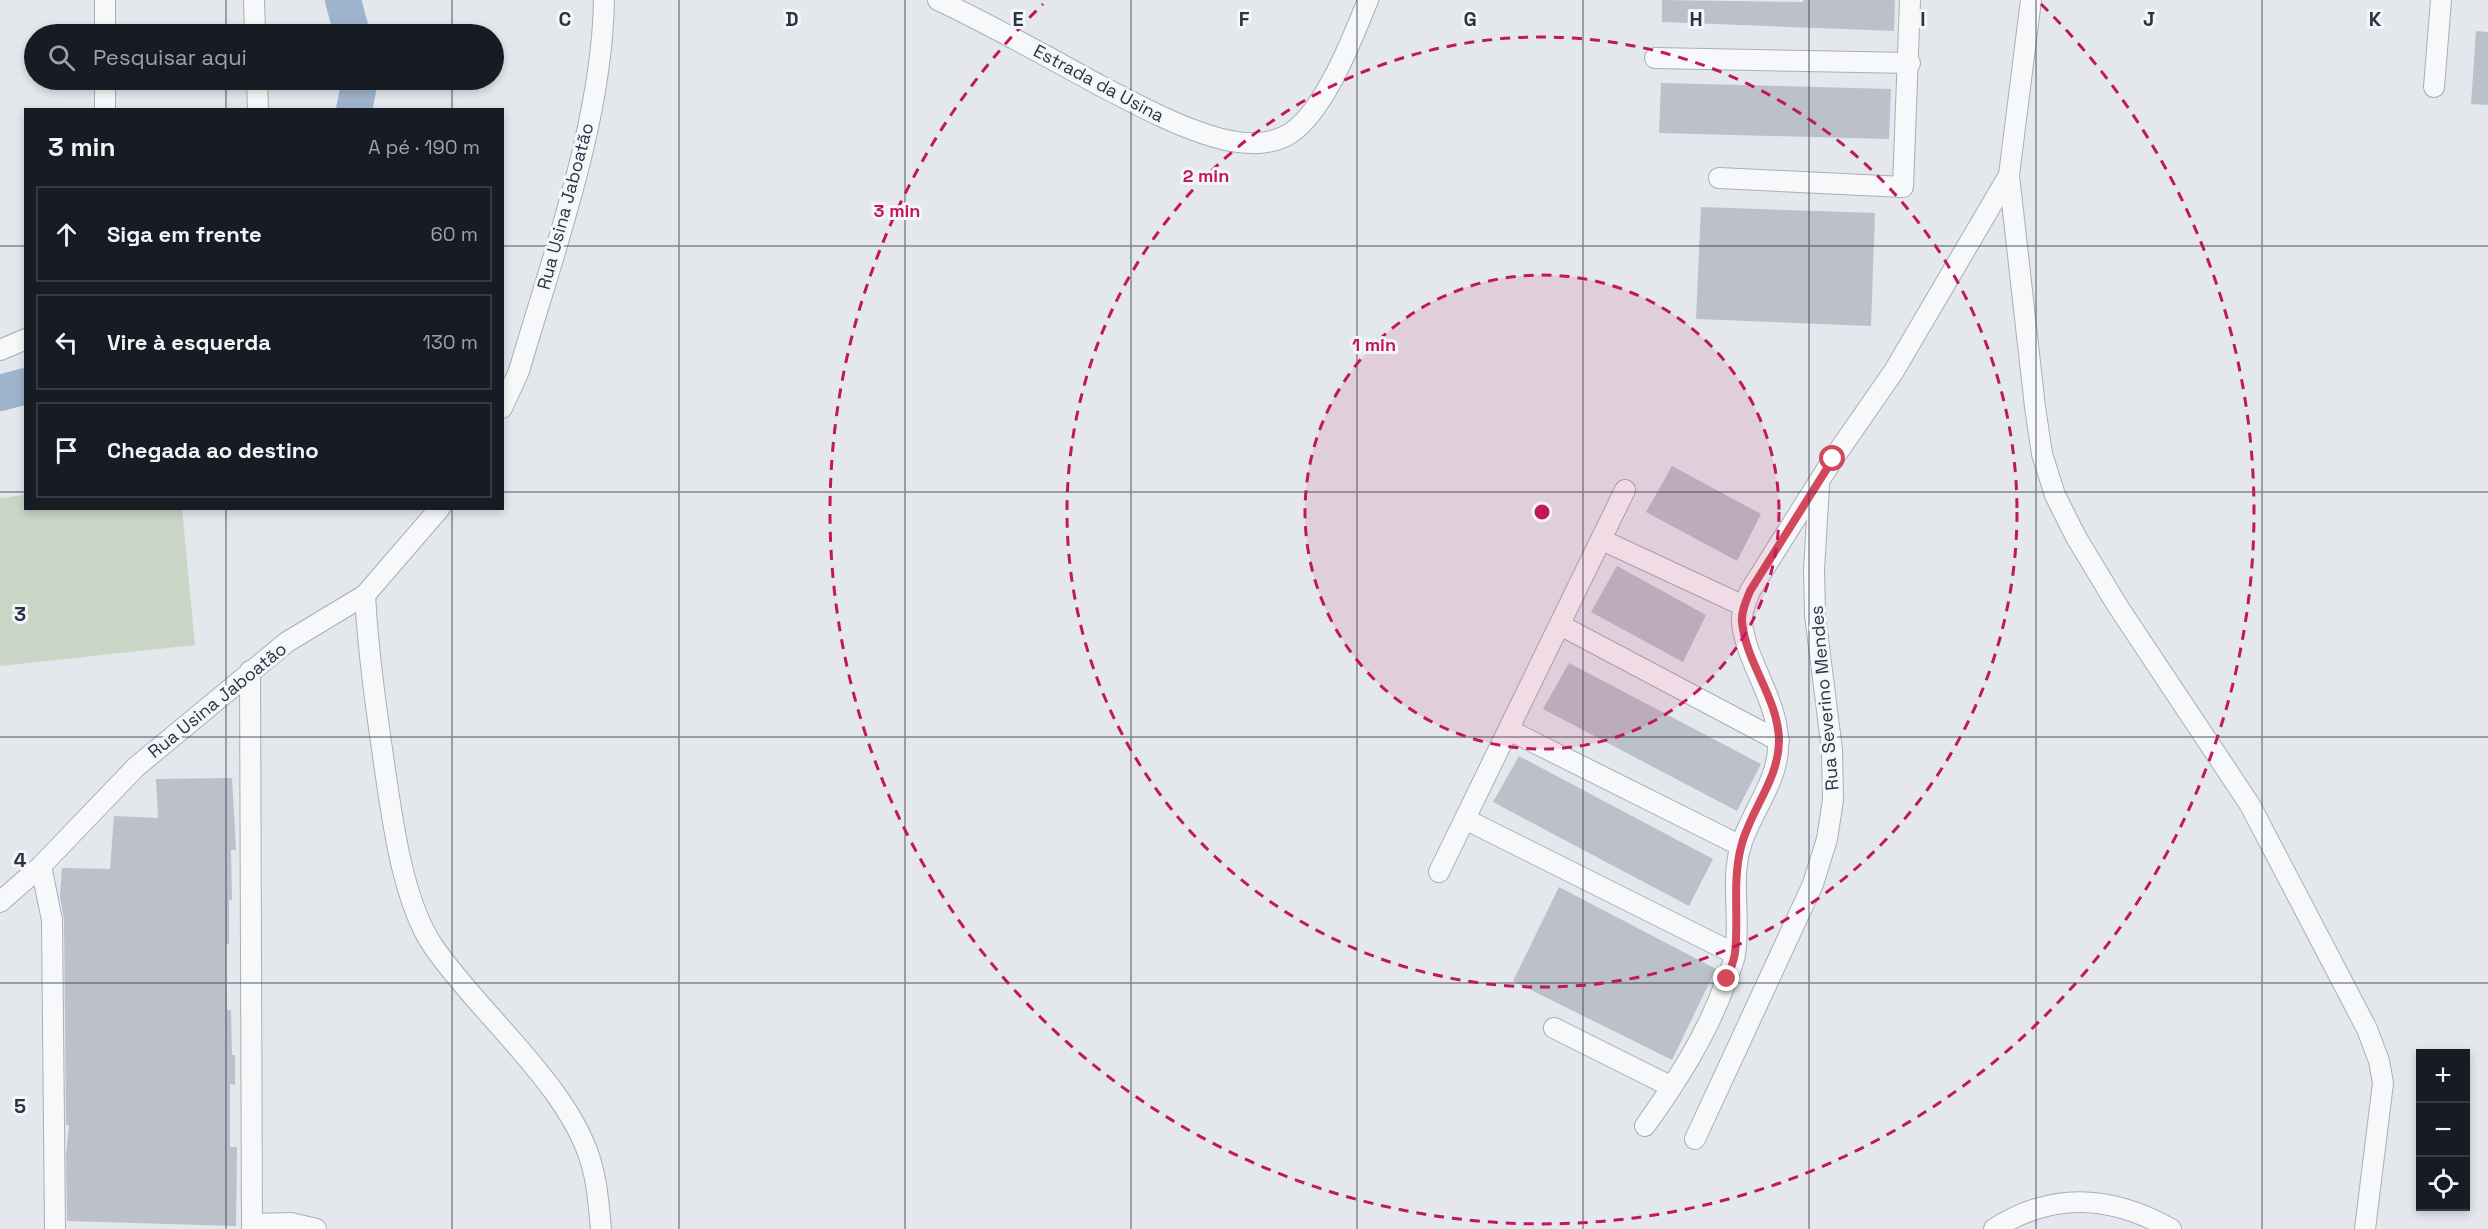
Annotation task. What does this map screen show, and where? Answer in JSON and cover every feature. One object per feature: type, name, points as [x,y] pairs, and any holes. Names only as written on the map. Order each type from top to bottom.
[{"type":"street","points":[[105,0],[105,24]]},
{"type":"street","points":[[254,0],[255,24]]},
{"type":"street","name":"Rua Usina Jaboatão","points":[[504,404],[519,371],[585,137],[598,83],[604,36],[604,0]]},
{"type":"street","name":"Estrada da Usina","points":[[938,0],[981,20],[1156,115],[1212,136],[1241,142],[1268,143],[1291,132],[1310,111],[1340,68],[1368,0]]},
{"type":"street","points":[[1719,178],[1903,187],[1910,63],[1910,0]]},
{"type":"street","points":[[2031,0],[2009,175],[2042,454],[2055,495],[2076,537],[2117,605],[2250,805],[2367,1029],[2379,1061],[2383,1083],[2365,1229]]},
{"type":"street","points":[[2434,87],[2441,0]]},
{"type":"street","points":[[1655,58],[1910,63]]},
{"type":"street","points":[[105,90],[105,108]]},
{"type":"street","points":[[257,90],[258,108]]},
{"type":"street","points":[[1646,1126],[1672,1087],[1713,1016],[1735,954],[1737,871],[1741,846],[1768,787],[1779,741],[1769,700],[1746,640],[1742,621],[1744,606],[1762,572],[1820,480],[1894,371],[2009,175]]},
{"type":"street","points":[[0,350],[24,340]]},
{"type":"street","name":"Rua Severino Mendes","points":[[1695,1139],[1813,884],[1827,839],[1833,800],[1832,750],[1815,615],[1814,570],[1820,480]]},
{"type":"street","points":[[1439,872],[1625,490]]},
{"type":"street","name":"Rua Usina Jaboatão","points":[[0,902],[41,866],[135,767],[287,642],[365,595],[438,510]]},
{"type":"street","points":[[1602,540],[1744,606]]},
{"type":"street","points":[[365,595],[367,638],[392,819],[416,913],[432,945],[546,1081],[575,1128],[593,1169],[601,1229]]},
{"type":"street","points":[[1560,625],[1779,741]]},
{"type":"street","points":[[250,671],[252,1227],[291,1223],[316,1229]]},
{"type":"street","points":[[1509,730],[1741,846]]},
{"type":"street","points":[[1465,819],[1735,954]]},
{"type":"street","points":[[41,866],[52,920],[55,1229]]},
{"type":"street","points":[[1554,1028],[1672,1087]]},
{"type":"street","points":[[1994,1229],[2015,1216],[2045,1204],[2071,1201],[2105,1204],[2171,1229]]},
{"type":"green space","points":[[24,495],[24,510],[182,510],[195,645],[0,666],[0,498]]},
{"type":"building","points":[[1662,0],[1803,2],[1803,0],[1895,0],[1894,31],[1662,22]]},
{"type":"building","points":[[2476,31],[2488,32],[2488,105],[2471,104]]},
{"type":"building","points":[[1661,83],[1891,89],[1889,139],[1659,133]]},
{"type":"building","points":[[1701,207],[1875,213],[1871,326],[1696,319]]},
{"type":"building","points":[[1672,466],[1761,514],[1737,561],[1646,512]]},
{"type":"building","points":[[1617,566],[1706,615],[1683,662],[1591,612]]},
{"type":"building","points":[[1569,663],[1761,764],[1737,811],[1543,709]]},
{"type":"building","points":[[1519,756],[1713,859],[1689,906],[1493,802]]},
{"type":"building","points":[[232,778],[236,850],[231,850],[232,900],[229,900],[229,944],[226,944],[227,1010],[231,1010],[232,1055],[235,1055],[235,1085],[230,1084],[230,1147],[237,1147],[236,1226],[67,1221],[66,1155],[69,1125],[66,1125],[64,920],[60,896],[62,868],[110,869],[114,816],[158,818],[156,779]]},
{"type":"building","points":[[1559,887],[1716,969],[1672,1060],[1513,981]]},
{"type":"waterway","points":[[343,0],[349,24]]},
{"type":"waterway","points":[[354,108],[358,90]]},
{"type":"waterway","points":[[0,393],[24,387]]},
{"type":"route","points":[[1727,979],[1735,954],[1737,871],[1741,846],[1768,787],[1776,763],[1779,741],[1777,724],[1746,640],[1742,621],[1744,606],[1750,591],[1833,459]]}]
